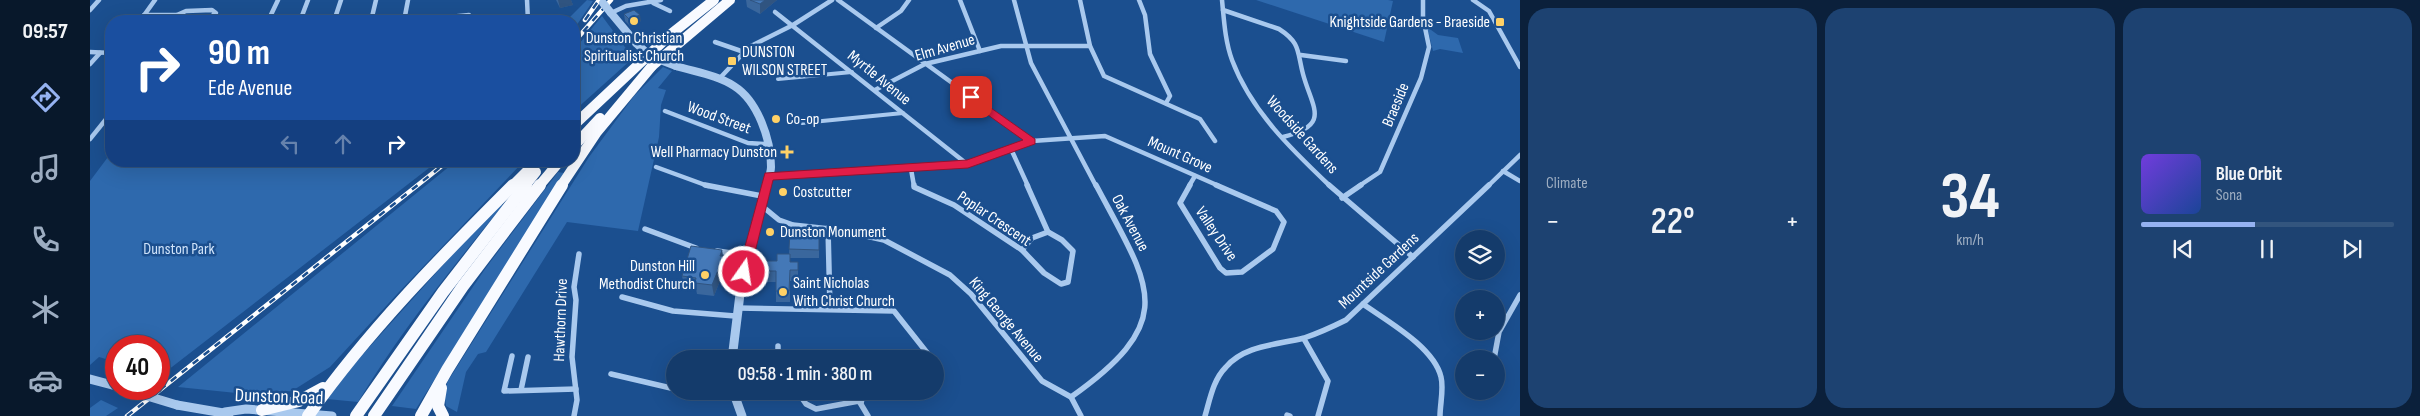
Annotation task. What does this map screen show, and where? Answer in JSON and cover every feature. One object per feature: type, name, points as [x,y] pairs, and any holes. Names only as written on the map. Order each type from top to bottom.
[{"type":"highway","points":[[580,120],[604,95],[672,34],[714,0]]},
{"type":"highway","points":[[580,140],[652,66],[730,0]]},
{"type":"highway","points":[[580,157],[597,132],[652,66]]},
{"type":"highway","points":[[309,415],[336,376],[451,247],[531,167]]},
{"type":"highway","points":[[356,416],[448,280],[539,167]]},
{"type":"highway","points":[[374,416],[456,292],[498,236],[555,167]]},
{"type":"highway","points":[[422,416],[447,370],[573,167]]},
{"type":"highway","points":[[443,416],[438,401],[447,370]]},
{"type":"highway","points":[[262,410],[306,398],[336,376]]},
{"type":"street","points":[[90,10],[99,0]]},
{"type":"street","points":[[144,15],[155,0]]},
{"type":"street","points":[[271,15],[278,0]]},
{"type":"street","points":[[302,15],[308,0]]},
{"type":"street","points":[[336,15],[341,0]]},
{"type":"street","points":[[372,15],[376,0]]},
{"type":"street","points":[[405,15],[408,0]]},
{"type":"street","points":[[527,0],[528,15]]},
{"type":"street","points":[[601,0],[636,43],[650,56],[719,80],[740,90],[750,101],[766,144],[770,160],[769,176],[747,255],[736,312],[733,350]]},
{"type":"street","points":[[611,13],[626,6],[661,0]]},
{"type":"street","points":[[719,80],[749,46],[794,25],[832,0]]},
{"type":"street","points":[[838,0],[1032,141]]},
{"type":"street","points":[[876,28],[901,11],[909,0]]},
{"type":"street","points":[[960,0],[980,51]]},
{"type":"street","name":"Oak Avenue","points":[[1014,0],[1031,63],[1139,266],[1145,282],[1145,314],[1140,334],[1131,346],[1104,373],[1072,397]]},
{"type":"street","points":[[1080,0],[1090,46],[1096,65],[1104,76],[1200,119],[1214,141]]},
{"type":"street","points":[[1139,0],[1145,15],[1150,54],[1170,96],[1166,103]]},
{"type":"street","name":"Woodside Gardens","points":[[1222,0],[1225,35],[1233,61],[1246,88],[1283,137],[1342,198],[1413,257]]},
{"type":"street","name":"Braeside","points":[[1342,198],[1380,172],[1421,78],[1430,47],[1422,18],[1423,0]]},
{"type":"street","points":[[1473,0],[1490,11],[1520,67]]},
{"type":"street","points":[[652,3],[670,11]]},
{"type":"street","points":[[144,15],[177,15],[186,11],[212,10],[216,13],[213,15]]},
{"type":"street","points":[[1223,10],[1279,29],[1296,42],[1315,106],[1315,115],[1312,123],[1303,132],[1283,137]]},
{"type":"street","name":"Myrtle Avenue","points":[[775,12],[794,25],[968,164]]},
{"type":"street","points":[[715,42],[744,52]]},
{"type":"street","name":"Elm Avenue","points":[[874,90],[925,64],[1001,46],[1090,46]]},
{"type":"street","points":[[90,52],[105,52]]},
{"type":"street","points":[[90,64],[100,52]]},
{"type":"street","points":[[1301,55],[1346,61]]},
{"type":"street","points":[[778,79],[852,72]]},
{"type":"street","name":"Wood Street","points":[[665,111],[748,143],[766,144]]},
{"type":"street","points":[[802,123],[903,113]]},
{"type":"street","points":[[90,139],[105,120]]},
{"type":"street","name":"Mount Grove","points":[[769,176],[911,169],[968,164],[1032,141],[1105,136],[1276,211]]},
{"type":"street","name":"Poplar Crescent","points":[[911,169],[914,187],[954,205],[1022,250],[1044,273],[1061,284],[1068,282],[1074,261],[1073,251],[1062,240],[1048,232],[1011,149]]},
{"type":"street","name":"Mountside Gardens","points":[[1205,416],[1209,396],[1214,384],[1230,362],[1247,350],[1274,343],[1304,339],[1347,320],[1520,155]]},
{"type":"street","points":[[656,167],[711,188],[762,201]]},
{"type":"street","points":[[1503,171],[1520,181]]},
{"type":"street","name":"Valley Drive","points":[[1194,176],[1180,202],[1220,268],[1226,273],[1242,272],[1274,249],[1284,222],[1276,211]]},
{"type":"street","name":"King George Avenue","points":[[762,201],[787,223],[800,227],[828,228],[884,240],[925,260],[950,275],[971,294],[1042,381],[1072,397]]},
{"type":"street","points":[[828,228],[830,310]]},
{"type":"street","points":[[645,229],[694,248],[704,249]]},
{"type":"street","points":[[1022,250],[1032,238],[1048,232]]},
{"type":"street","points":[[713,250],[747,255]]},
{"type":"street","name":"Hawthorn Drive","points":[[574,416],[577,406],[572,357],[576,300],[574,287],[579,254]]},
{"type":"street","points":[[1496,350],[1499,332],[1520,295]]},
{"type":"street","points":[[622,297],[673,311],[894,311],[925,350]]},
{"type":"street","points":[[1363,304],[1428,355],[1436,365],[1441,377],[1440,416]]},
{"type":"street","points":[[1304,339],[1319,362],[1328,381],[1318,416]]},
{"type":"street","points":[[512,356],[504,391],[576,388]]},
{"type":"street","points":[[522,390],[528,357]]},
{"type":"street","points":[[611,374],[666,387]]},
{"type":"street","points":[[90,379],[105,383]]},
{"type":"street","points":[[1072,397],[1081,416]]},
{"type":"street","name":"Dunston Road","points":[[162,400],[223,414],[246,409],[332,416]]},
{"type":"street","points":[[736,400],[742,416]]},
{"type":"street","points":[[803,400],[806,404],[816,409],[856,401],[861,402],[868,416]]},
{"type":"green space","points":[[587,0],[593,1],[580,20],[580,15],[572,15]]},
{"type":"green space","points":[[1256,0],[1388,0],[1393,1],[1384,42]]},
{"type":"green space","points":[[602,16],[633,58],[580,106],[580,43]]},
{"type":"green space","points":[[1427,27],[1438,35],[1458,38],[1463,53],[1440,49],[1433,51]]},
{"type":"green space","points":[[663,67],[672,71],[658,88],[666,90],[661,105],[659,137],[638,231],[567,222],[486,352],[478,354],[466,372],[457,412],[446,406],[444,391],[448,381],[589,157],[634,96]]},
{"type":"green space","name":"Dunston Park","points":[[105,161],[105,167],[430,167],[170,368],[170,335],[105,335],[105,359],[99,357],[90,365],[90,181]]},
{"type":"green space","points":[[449,167],[518,167],[330,367],[292,391],[246,394],[178,387]]},
{"type":"green space","points":[[558,172],[564,173],[416,409],[392,406],[485,269]]},
{"type":"green space","points":[[497,205],[503,205],[445,277],[391,351],[358,402],[327,399],[356,362]]},
{"type":"green space","points":[[101,400],[118,408],[106,416],[90,416],[90,408]]},
{"type":"building","points":[[750,0],[765,0],[760,4]]},
{"type":"building","points":[[634,10],[640,15],[629,19],[624,14]]},
{"type":"building","points":[[790,233],[819,233],[819,250],[789,249]]},
{"type":"building","points":[[691,246],[722,250],[720,256],[724,256],[712,285],[695,283],[696,278],[682,276]]},
{"type":"building","points":[[777,254],[790,254],[790,262],[798,262],[798,270],[790,270],[789,291],[776,291],[776,271],[766,271],[766,261],[777,261]]},
{"type":"railway","points":[[585,20],[599,0]]},
{"type":"railway","points":[[580,35],[611,0]]},
{"type":"railway","points":[[127,416],[440,167]]},
{"type":"place","name":"Dunston Christian Spiritualist Church","points":[[634,21]]},
{"type":"place","name":"Knightside Gardens - Braeside","points":[[1500,22]]},
{"type":"place","name":"DUNSTON WILSON STREET","points":[[732,61]]},
{"type":"place","name":"Co-op","points":[[776,119]]},
{"type":"place","name":"Well Pharmacy Dunston","points":[[787,152]]},
{"type":"place","name":"Costcutter","points":[[783,192]]},
{"type":"place","name":"Dunston Monument","points":[[770,232]]},
{"type":"place","name":"Dunston Hill Methodist Church","points":[[705,275]]},
{"type":"place","name":"Saint Nicholas With Christ Church","points":[[783,292]]},
{"type":"route","points":[[744,272],[747,255],[762,206],[762,196],[769,176],[911,169],[968,164],[1032,141],[971,97]]}]
